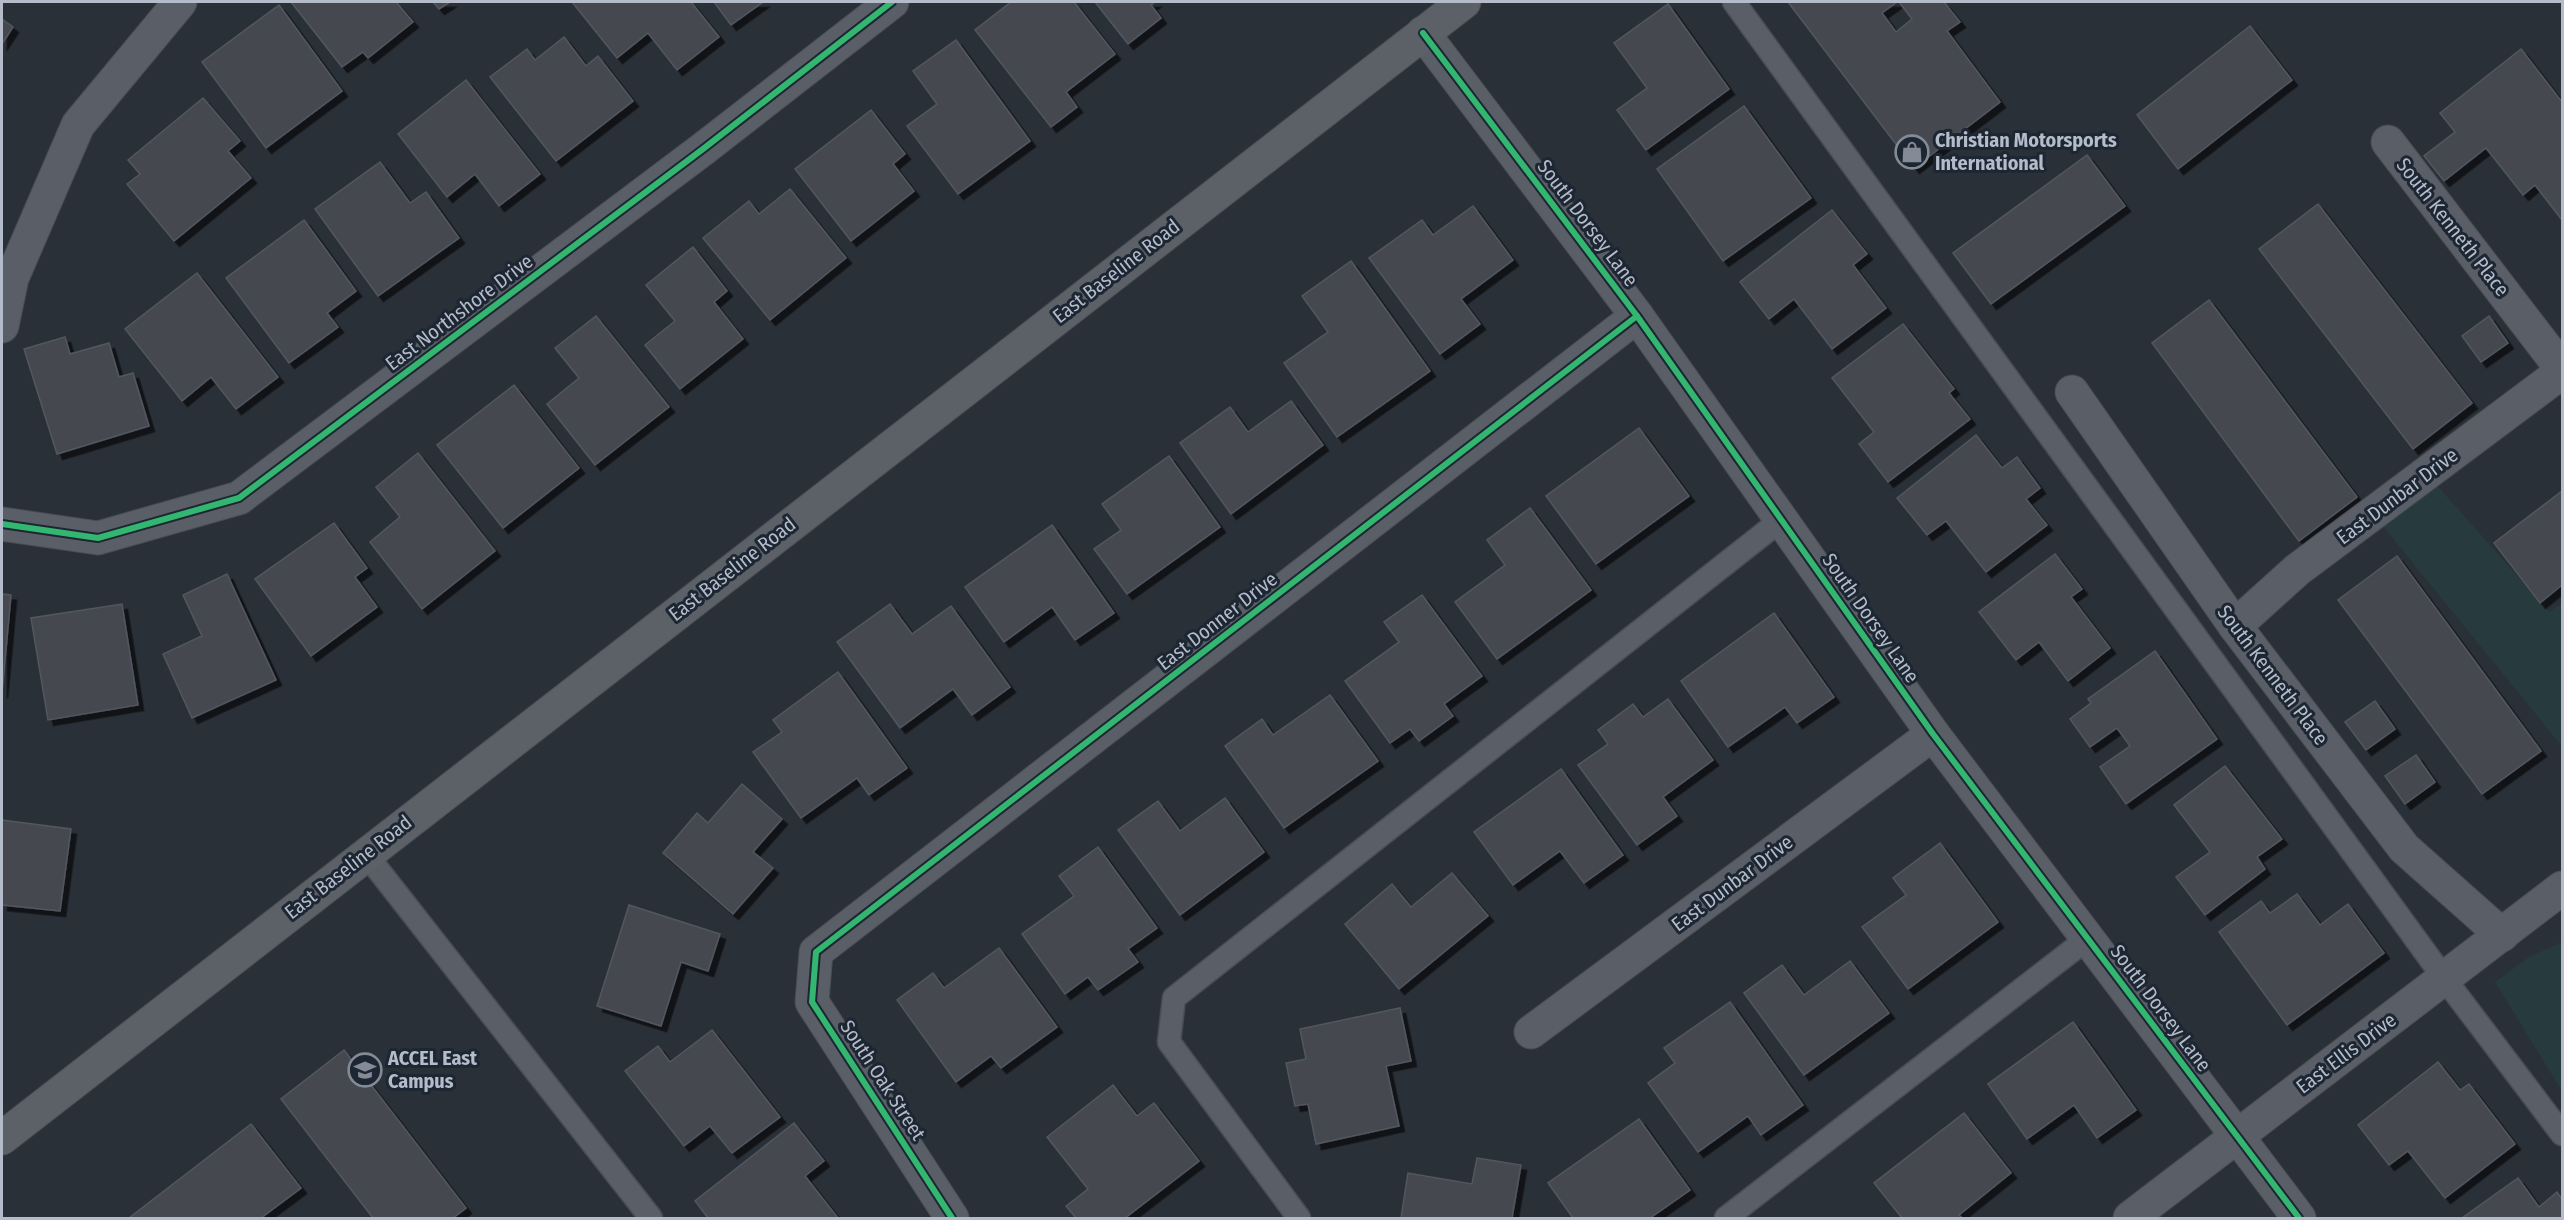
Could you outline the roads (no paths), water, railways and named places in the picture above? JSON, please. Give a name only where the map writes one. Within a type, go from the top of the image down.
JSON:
[{"type":"main road","name":"East Baseline Road","points":[[2,1138],[365,853],[1464,2]]},
{"type":"street","points":[[2,326],[12,278],[78,124],[180,2]]},
{"type":"street","name":"East Northshore Drive","points":[[2,524],[98,538],[239,498],[693,156],[892,2]]},
{"type":"street","name":"South Dorsey Lane","points":[[1424,33],[1637,316],[1933,734],[2299,1218]]},
{"type":"street","name":"South Kenneth Place","points":[[2388,142],[2562,370]]},
{"type":"street","name":"East Donner Drive","points":[[816,952],[1637,316]]},
{"type":"street","name":"East Dunbar Drive","points":[[2235,626],[2297,570],[2562,370]]},
{"type":"street","name":"South Kenneth Place","points":[[2072,392],[2235,626],[2404,848],[2502,935]]},
{"type":"street","name":"East Dunbar Drive","points":[[1531,1032],[1933,734]]},
{"type":"street","name":"East Ellis Drive","points":[[2130,1218],[2562,888]]},
{"type":"street","name":"South Oak Street","points":[[816,952],[813,1002],[952,1218]]},
{"type":"lane","points":[[1734,2],[2444,978],[2562,1134]]},
{"type":"lane","points":[[1299,1218],[1169,1042],[1174,998],[1781,520]]},
{"type":"lane","points":[[365,853],[651,1218]]},
{"type":"lane","points":[[1726,1218],[2088,939]]},
{"type":"place","name":"Christian Motorsports International","points":[[1912,152]]},
{"type":"place","name":"ACCEL East Campus","points":[[365,1070]]}]
